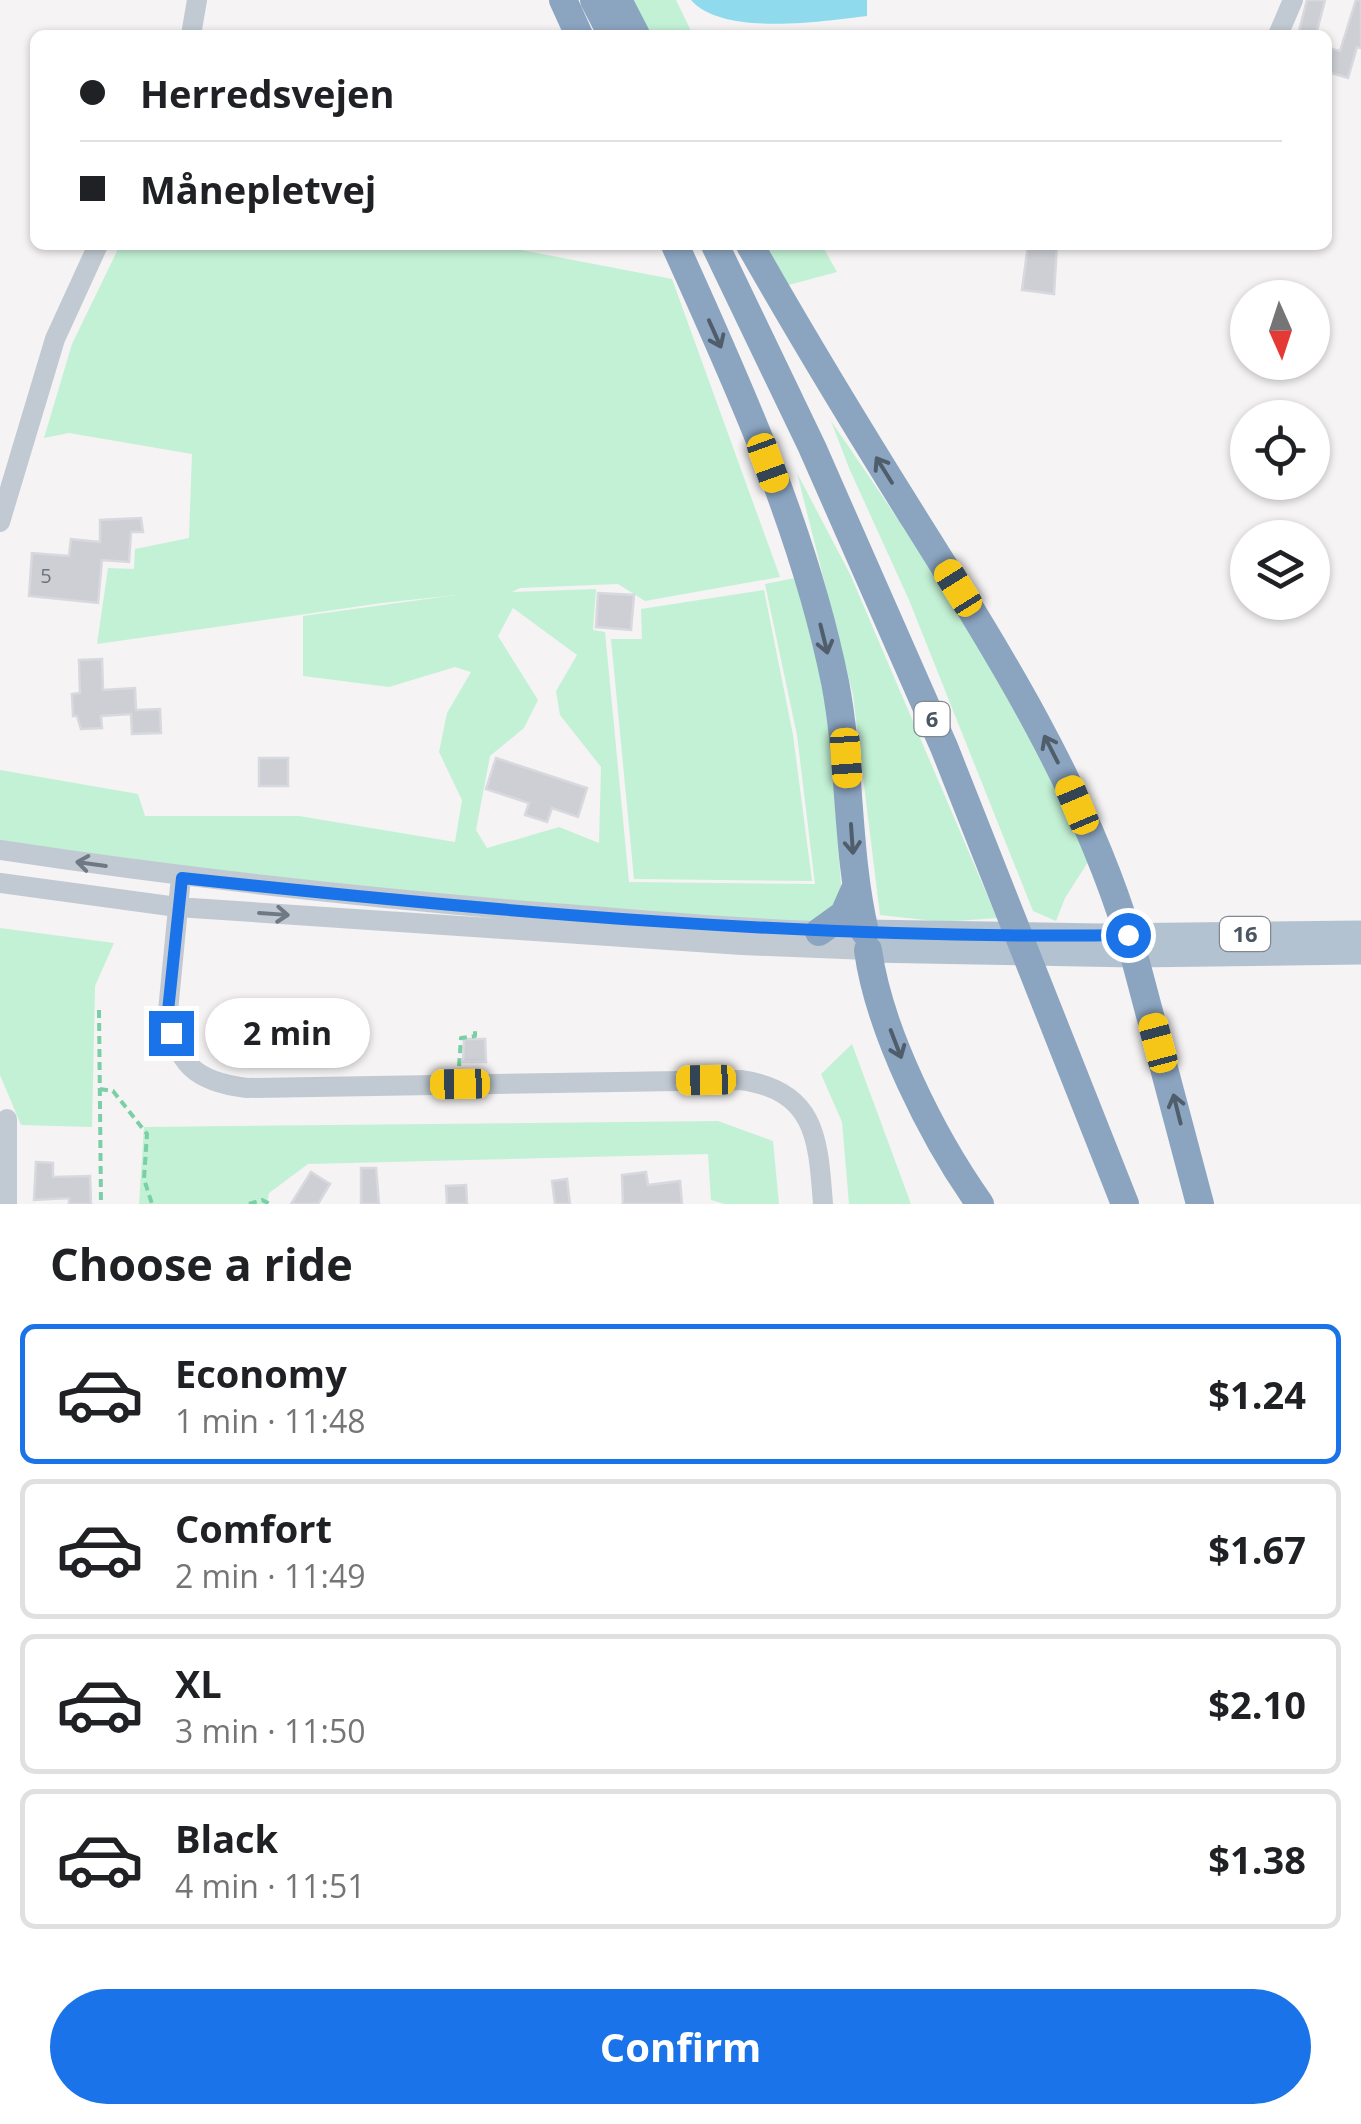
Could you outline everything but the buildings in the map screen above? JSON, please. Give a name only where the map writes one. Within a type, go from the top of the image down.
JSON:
[{"type":"highway","points":[[563,0],[577,30]]},
{"type":"highway","points":[[594,0],[609,30]]},
{"type":"highway","points":[[618,0],[633,30]]},
{"type":"highway","points":[[677,250],[742,393],[805,568],[835,682],[846,758],[855,889],[892,1036],[920,1102],[957,1172],[980,1204]]},
{"type":"highway","name":"6","points":[[717,250],[812,447],[944,747],[1126,1204]]},
{"type":"highway","points":[[753,250],[822,371],[1016,680],[1065,776],[1114,893],[1131,945],[1200,1204]]},
{"type":"highway","points":[[819,932],[844,914],[855,889]]},
{"type":"main road","name":"16","points":[[1131,945],[1361,933]]},
{"type":"main road","points":[[867,941],[1131,945]]},
{"type":"main road","name":"16","points":[[1131,945],[1361,952]]},
{"type":"street","points":[[192,30],[198,0]]},
{"type":"street","points":[[1280,30],[1293,0]]},
{"type":"street","points":[[0,522],[55,339],[96,250]]},
{"type":"street","points":[[0,850],[182,878],[400,901],[819,932],[867,941]]},
{"type":"street","points":[[182,878],[168,1011],[181,1058],[200,1076],[222,1085],[247,1088],[741,1080],[762,1083],[783,1092],[812,1125],[818,1146],[823,1204]]},
{"type":"street","points":[[0,883],[177,907],[725,944],[867,941]]},
{"type":"street","points":[[7,1119],[8,1204]]},
{"type":"path","points":[[99,1010],[101,1204]]},
{"type":"path","points":[[459,1061],[461,1038],[475,1036],[475,1028]]},
{"type":"path","points":[[100,1089],[112,1091],[147,1134],[144,1179],[152,1204]]},
{"type":"path","points":[[249,1204],[262,1200],[270,1204]]},
{"type":"green space","points":[[624,0],[676,0],[691,30],[640,30]]},
{"type":"green space","points":[[118,250],[521,250],[672,279],[780,577],[645,601],[618,584],[520,588],[512,592],[596,589],[593,630],[605,632],[629,882],[815,884],[797,735],[765,584],[800,577],[828,707],[841,885],[837,899],[817,920],[773,924],[297,881],[0,841],[0,770],[138,794],[145,816],[299,816],[455,842],[462,800],[439,752],[447,713],[471,672],[455,667],[389,687],[303,676],[303,616],[456,595],[97,644],[108,568],[134,569],[135,549],[189,538],[192,454],[69,433],[44,438],[72,344]],"holes":[[[513,608],[577,655],[556,691],[560,715],[601,767],[599,843],[559,827],[487,848],[476,830],[490,756],[524,728],[538,700],[498,636]]]},
{"type":"green space","points":[[761,250],[825,250],[837,272],[781,287]]},
{"type":"green space","points":[[831,421],[965,624],[1015,708],[1058,792],[1088,862],[1065,898],[1056,921],[1033,911],[909,600]]},
{"type":"green space","points":[[797,473],[850,574],[997,918],[943,922],[880,915],[853,695]]},
{"type":"green space","points":[[764,590],[793,735],[812,881],[634,879],[611,639],[642,639],[641,609]]},
{"type":"green space","points":[[0,928],[114,943],[95,986],[92,1127],[21,1125],[0,1075]]},
{"type":"green space","points":[[852,1044],[911,1204],[849,1204],[842,1122],[821,1074]]},
{"type":"green space","points":[[718,1121],[773,1141],[779,1204],[725,1204],[711,1200],[708,1154],[308,1164],[269,1193],[267,1204],[139,1204],[144,1127]]},
{"type":"water","points":[[691,0],[867,0],[867,16],[801,23],[749,23],[706,12]]},
{"type":"route","points":[[171,1033],[168,1011],[182,878],[362,898],[744,928],[1128,935]]}]
